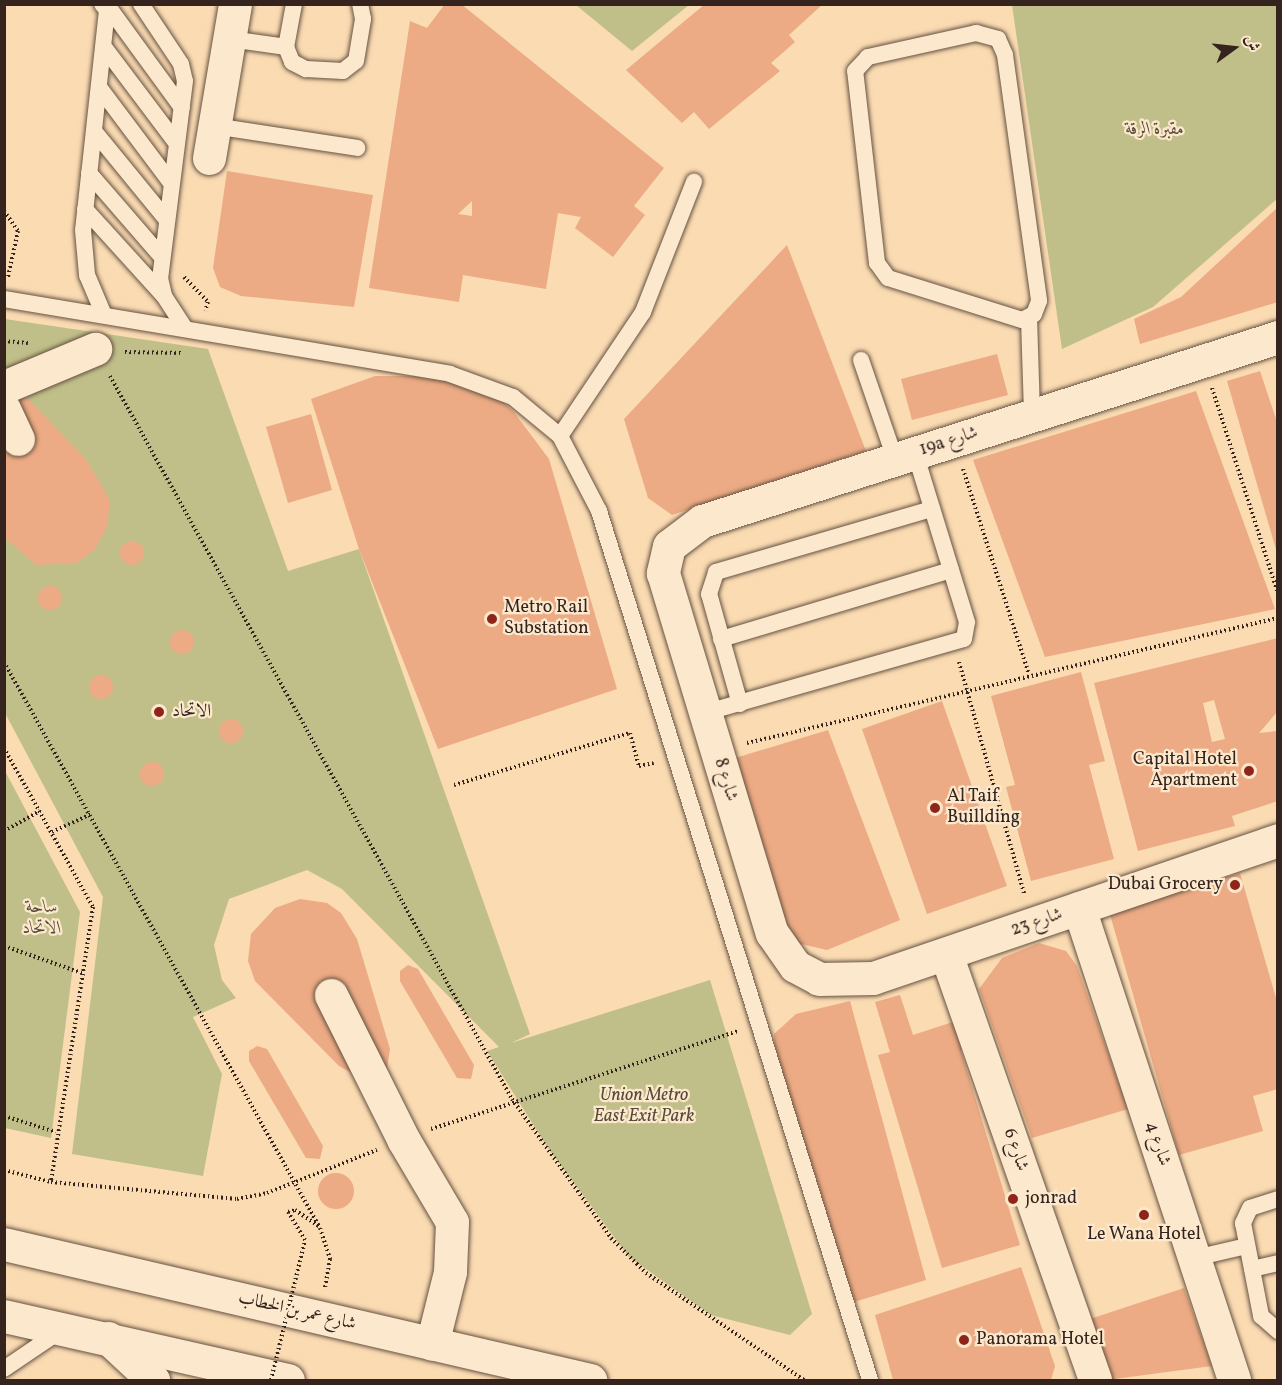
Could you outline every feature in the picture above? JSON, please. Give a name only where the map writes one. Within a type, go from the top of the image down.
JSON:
[{"type":"street","points":[[209,158],[235,4]]},
{"type":"street","name":"19a شارع","points":[[666,587],[664,559],[689,527],[1278,337]]},
{"type":"street","points":[[4,387],[95,349]]},
{"type":"street","points":[[4,409],[18,439]]},
{"type":"street","name":"شارع 8","points":[[666,587],[772,933],[795,966]]},
{"type":"street","name":"شارع 23","points":[[795,966],[819,979],[846,982],[946,954],[1278,840]]},
{"type":"street","name":"شارع 4","points":[[1079,908],[1234,1380]]},
{"type":"street","name":"شارع 6","points":[[946,954],[1095,1380]]},
{"type":"street","points":[[330,995],[403,1139],[452,1222],[450,1272],[432,1344]]},
{"type":"street","name":"شارع عمر بن الخطاب","points":[[4,1244],[590,1380]]},
{"type":"street","points":[[4,1316],[108,1338],[273,1379]]},
{"type":"street","points":[[108,1338],[153,1380]]},
{"type":"lane","points":[[141,4],[181,64],[182,108],[160,255],[164,296]]},
{"type":"lane","points":[[294,4],[286,47],[299,66],[348,70],[356,61],[363,19],[360,4]]},
{"type":"lane","points":[[106,6],[182,108]]},
{"type":"lane","points":[[104,315],[87,275],[85,209],[104,47],[106,6]]},
{"type":"lane","points":[[1029,318],[1015,320],[880,272],[854,77],[862,60],[976,33],[992,35],[1003,47],[1039,301],[1029,318],[1032,415]]},
{"type":"lane","points":[[230,39],[286,47]]},
{"type":"lane","points":[[104,47],[177,144]]},
{"type":"lane","points":[[99,87],[171,183]]},
{"type":"lane","points":[[214,126],[357,148]]},
{"type":"lane","points":[[94,131],[166,219]]},
{"type":"lane","points":[[89,173],[160,255]]},
{"type":"lane","points":[[560,436],[643,312],[694,182]]},
{"type":"lane","points":[[85,209],[164,296],[185,328]]},
{"type":"lane","points":[[4,299],[450,374],[513,397],[560,436],[592,493],[870,1380]]},
{"type":"lane","points":[[704,714],[954,645],[968,628],[932,509],[861,360]]},
{"type":"lane","points":[[740,704],[708,586],[716,573],[932,509]]},
{"type":"lane","points":[[722,639],[951,570]]},
{"type":"lane","points":[[1278,1199],[1246,1212],[1247,1246],[1263,1322],[1278,1332]]},
{"type":"lane","points":[[1195,1258],[1247,1246]]},
{"type":"lane","points":[[1251,1269],[1278,1263]]},
{"type":"lane","points":[[4,1369],[65,1328]]},
{"type":"path","points":[[4,211],[18,231],[8,278]]},
{"type":"path","points":[[95,349],[513,1099],[611,1238],[646,1273],[804,1380]]},
{"type":"path","points":[[1204,360],[1278,593]]},
{"type":"path","points":[[954,440],[1029,674]]},
{"type":"path","points":[[716,751],[1029,674],[1278,618]]},
{"type":"path","points":[[954,645],[1033,924]]},
{"type":"path","points":[[4,662],[91,814],[320,1228],[330,1259],[320,1317]]},
{"type":"path","points":[[454,785],[630,733],[639,766],[676,759]]},
{"type":"path","points":[[4,748],[93,907],[56,1132],[51,1182]]},
{"type":"path","points":[[4,831],[40,811]]},
{"type":"path","points":[[52,832],[91,814]]},
{"type":"path","points":[[4,946],[82,973]]},
{"type":"path","points":[[4,1116],[56,1132]]},
{"type":"path","points":[[273,1379],[305,1240],[288,1212],[295,1210],[320,1228]]},
{"type":"green space","points":[[576,5],[689,5],[632,51]]},
{"type":"green space","name":"مقبرة الرقة","points":[[1012,5],[1277,5],[1277,199],[1153,307],[1062,349]]},
{"type":"green space","name":"Union Metro East Exit Park","points":[[5,319],[208,349],[288,571],[359,549],[530,1034],[511,1043],[710,980],[812,1314],[790,1335],[711,1315],[629,1257],[548,1148],[487,1051],[499,1047],[342,889],[307,870],[229,899],[214,945],[222,980],[236,998],[193,1017],[222,1074],[203,1176],[72,1154],[103,897],[5,713]]},
{"type":"green space","name":"ساحة الاتحاد","points":[[5,771],[80,912],[51,1138],[5,1128]]},
{"type":"building","points":[[445,4],[461,4],[664,168],[634,206],[645,215],[613,257],[575,228],[581,217],[558,213],[546,289],[463,275],[459,302],[369,288],[410,21],[427,28]],"holes":[[[472,201],[472,216],[458,214]]]},
{"type":"building","points":[[705,4],[823,4],[789,35],[795,42],[771,63],[780,71],[709,129],[694,112],[682,123],[626,70]]},
{"type":"building","points":[[227,171],[373,195],[354,307],[241,296],[220,287],[213,268]]},
{"type":"building","points":[[1278,207],[1278,302],[1140,344],[1134,319],[1181,297]]},
{"type":"building","points":[[787,245],[866,451],[672,515],[648,498],[624,419]]},
{"type":"building","points":[[997,354],[1008,395],[912,420],[901,379]]},
{"type":"building","points":[[1260,371],[1278,425],[1277,553],[1227,381]]},
{"type":"building","points":[[4,374],[85,458],[110,500],[107,527],[94,550],[77,563],[36,565],[4,537]]},
{"type":"building","name":"Metro Rail Substation","points":[[375,376],[422,376],[465,385],[495,395],[513,411],[549,459],[617,689],[438,749],[359,549],[311,399]]},
{"type":"building","points":[[1196,391],[1275,609],[1045,657],[973,460]]},
{"type":"building","points":[[311,414],[332,490],[288,503],[266,427]]},
{"type":"building","points":[[132,541],[141,544],[144,553],[141,562],[132,565],[123,562],[120,553],[123,544]]},
{"type":"building","points":[[50,586],[59,589],[62,598],[59,607],[50,610],[41,607],[38,598],[41,589]]},
{"type":"building","points":[[182,630],[191,633],[194,642],[191,651],[182,654],[173,651],[170,642],[173,633]]},
{"type":"building","points":[[1278,638],[1278,711],[1259,733],[1278,731],[1278,801],[1232,816],[1235,826],[1138,851],[1094,683]],"holes":[[[1214,700],[1225,739],[1212,742],[1203,703]]]},
{"type":"building","points":[[1081,672],[1105,761],[1089,765],[1114,859],[1031,881],[1006,787],[1015,785],[991,696]]},
{"type":"building","points":[[101,675],[110,678],[113,687],[110,696],[101,699],[92,696],[89,687],[92,678]]},
{"type":"building","name":"Al Taif Buillding","points":[[942,701],[1007,886],[927,914],[862,729]]},
{"type":"building","points":[[231,719],[240,722],[243,731],[240,740],[231,743],[222,740],[219,731],[222,722]]},
{"type":"building","points":[[828,730],[900,920],[827,950],[788,941],[722,762]]},
{"type":"building","points":[[152,762],[161,765],[164,774],[161,783],[152,786],[143,783],[140,774],[143,765]]},
{"type":"building","points":[[1240,873],[1278,1005],[1278,1089],[1253,1096],[1263,1131],[1179,1155],[1109,911]]},
{"type":"building","points":[[300,899],[327,903],[341,913],[357,939],[390,1049],[386,1075],[363,1079],[339,1066],[255,981],[248,961],[251,934],[275,908]]},
{"type":"building","points":[[1039,943],[1066,951],[1077,966],[1128,1109],[1032,1138],[979,989],[1002,958]]},
{"type":"building","points":[[408,965],[418,969],[474,1065],[471,1079],[457,1078],[400,981],[400,971]]},
{"type":"building","points":[[900,995],[913,1035],[959,1020],[968,1049],[961,1051],[1020,1245],[942,1268],[878,1055],[890,1052],[875,1002]]},
{"type":"building","points":[[850,1001],[926,1280],[854,1302],[775,1055],[774,1034],[796,1014]]},
{"type":"building","points":[[257,1046],[267,1049],[323,1146],[320,1159],[306,1158],[249,1061],[249,1051]]},
{"type":"building","points":[[336,1173],[349,1178],[354,1191],[349,1204],[336,1209],[323,1204],[318,1191],[323,1178]]},
{"type":"building","name":"Panorama Hotel","points":[[1021,1267],[1055,1366],[1051,1380],[893,1380],[875,1315]]},
{"type":"building","points":[[1184,1288],[1212,1366],[1107,1380],[1090,1319]]},
{"type":"place","name":"Metro Rail Substation","points":[[492,619]]},
{"type":"place","name":"الاتحاد","points":[[159,712]]},
{"type":"place","name":"Capital Hotel Apartment","points":[[1249,771]]},
{"type":"place","name":"Al Taif Buillding","points":[[935,808]]},
{"type":"place","name":"Dubai Grocery","points":[[1235,885]]},
{"type":"place","name":"jonrad","points":[[1013,1199]]},
{"type":"place","name":"Le Wana Hotel","points":[[1144,1215]]},
{"type":"place","name":"Panorama Hotel","points":[[964,1340]]}]
